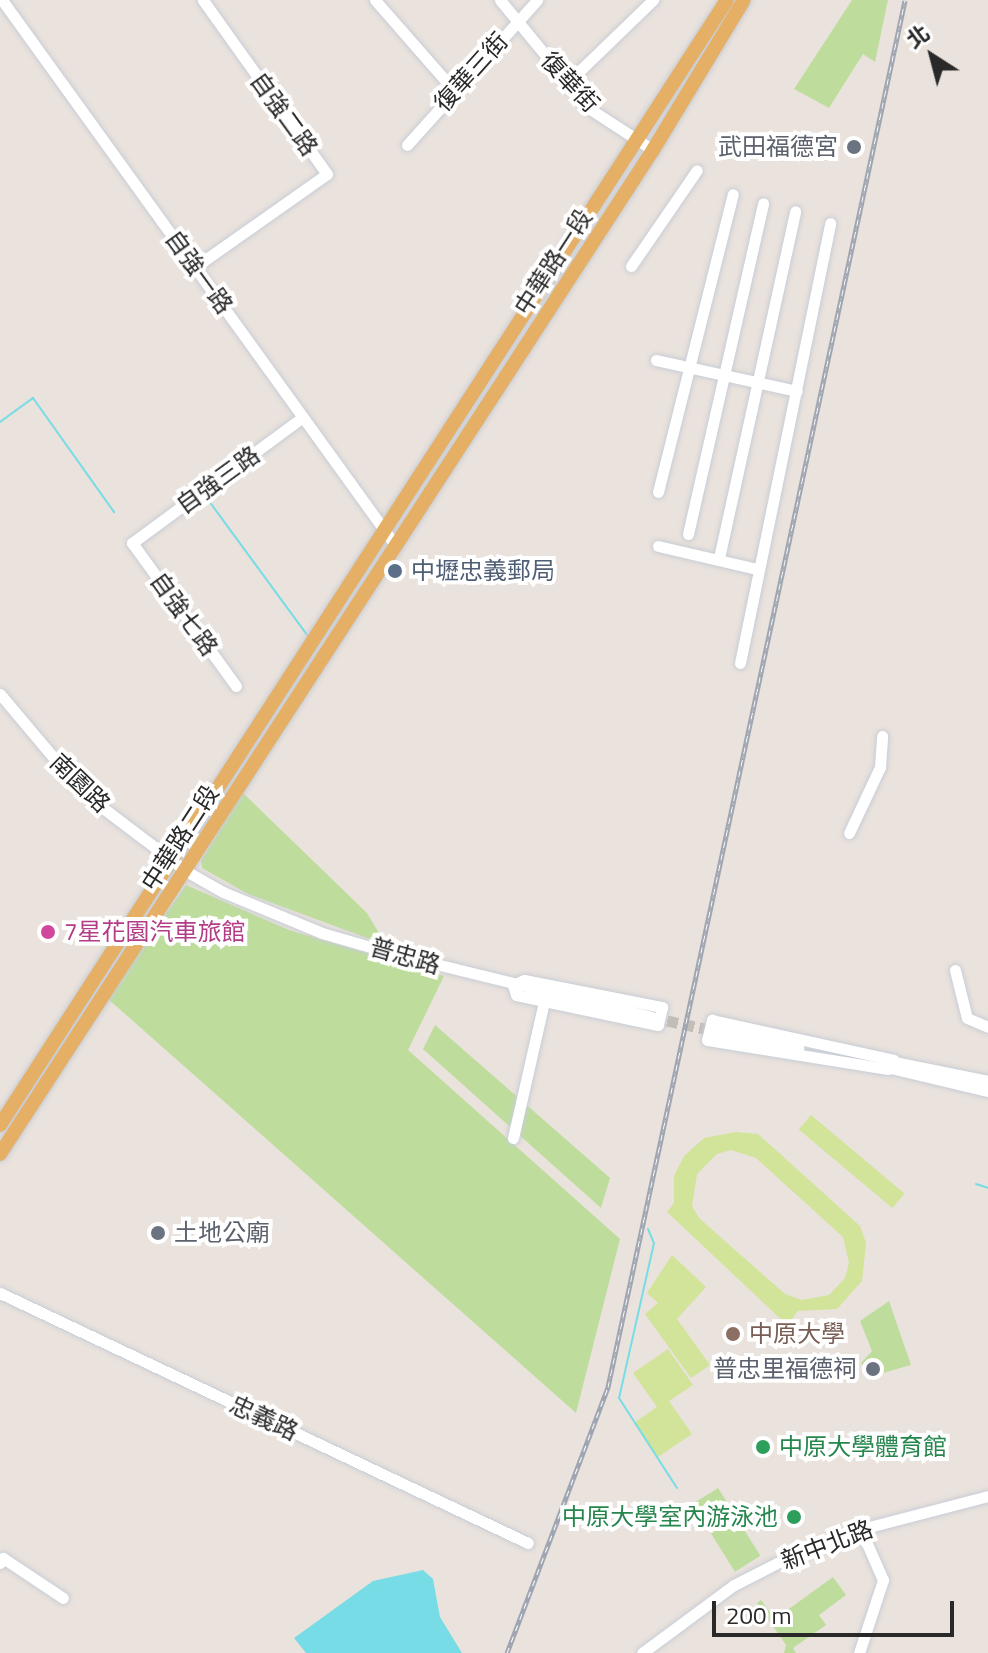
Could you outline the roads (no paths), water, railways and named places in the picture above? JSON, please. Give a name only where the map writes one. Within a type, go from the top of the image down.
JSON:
[{"type":"main road","name":"中華路一段","points":[[391,539],[727,0]]},
{"type":"main road","name":"中華路一段","points":[[391,539],[653,150],[744,0]]},
{"type":"main road","name":"中華路二段","points":[[0,1125],[172,860],[391,539]]},
{"type":"main road","name":"中華路二段","points":[[0,1154],[186,871],[391,539]]},
{"type":"street","name":"自強一路","points":[[2,0],[391,539]]},
{"type":"street","name":"自強二路","points":[[195,267],[327,174],[203,0]]},
{"type":"street","points":[[375,0],[453,89]]},
{"type":"street","name":"復華街","points":[[500,0],[590,109],[653,150]]},
{"type":"street","name":"復華三街","points":[[407,145],[453,89],[537,0]]},
{"type":"street","points":[[567,83],[653,0]]},
{"type":"street","points":[[631,266],[697,170]]},
{"type":"street","points":[[658,492],[733,194]]},
{"type":"street","points":[[688,534],[763,203]]},
{"type":"street","points":[[719,558],[795,211]]},
{"type":"street","points":[[740,663],[830,223]]},
{"type":"street","points":[[656,360],[797,391]]},
{"type":"street","name":"自強三路","points":[[132,543],[303,417]]},
{"type":"street","name":"自強七路","points":[[132,543],[236,686]]},
{"type":"street","points":[[658,546],[757,569]]},
{"type":"street","name":"南園路","points":[[0,694],[69,776],[172,860]]},
{"type":"street","points":[[849,833],[880,767],[882,736]]},
{"type":"street","name":"普忠路","points":[[172,860],[186,871],[258,908],[322,933],[513,985],[651,1017]]},
{"type":"street","points":[[955,970],[967,1018],[988,1027]]},
{"type":"street","points":[[524,980],[662,1007],[658,1025],[544,1001],[516,995],[513,985],[524,980]]},
{"type":"street","points":[[513,1138],[544,1001]]},
{"type":"street","points":[[886,1064],[707,1040],[712,1020],[886,1064],[988,1091]]},
{"type":"street","points":[[717,1032],[988,1081]]},
{"type":"street","name":"忠義路","points":[[0,1293],[528,1543]]},
{"type":"street","name":"新中北路","points":[[642,1653],[734,1585],[861,1530],[988,1496]]},
{"type":"street","points":[[859,1653],[883,1580],[861,1530]]},
{"type":"street","points":[[0,1563],[3,1558],[63,1598]]},
{"type":"water","points":[[423,1570],[433,1579],[440,1617],[462,1653],[306,1653],[294,1638],[373,1581]]},
{"type":"waterway","points":[[0,422],[33,398],[114,512]]},
{"type":"waterway","points":[[209,501],[307,635]]},
{"type":"waterway","points":[[976,1184],[988,1188]]},
{"type":"waterway","points":[[648,1229],[654,1243],[619,1398],[677,1488]]},
{"type":"tunnel","points":[[651,1017],[716,1031]]},
{"type":"railway","points":[[507,1653],[608,1387],[905,0]]},
{"type":"place","name":"武田福德宮","points":[[854,147]]},
{"type":"place","name":"中壢忠義郵局","points":[[395,571]]},
{"type":"place","name":"7星花園汽車旅館","points":[[48,932]]},
{"type":"place","name":"土地公廟","points":[[158,1233]]},
{"type":"place","name":"中原大學","points":[[733,1334]]},
{"type":"place","name":"普忠里福德祠","points":[[873,1369]]},
{"type":"place","name":"中原大學體育館","points":[[763,1447]]},
{"type":"place","name":"中原大學室內游泳池","points":[[794,1517]]}]
